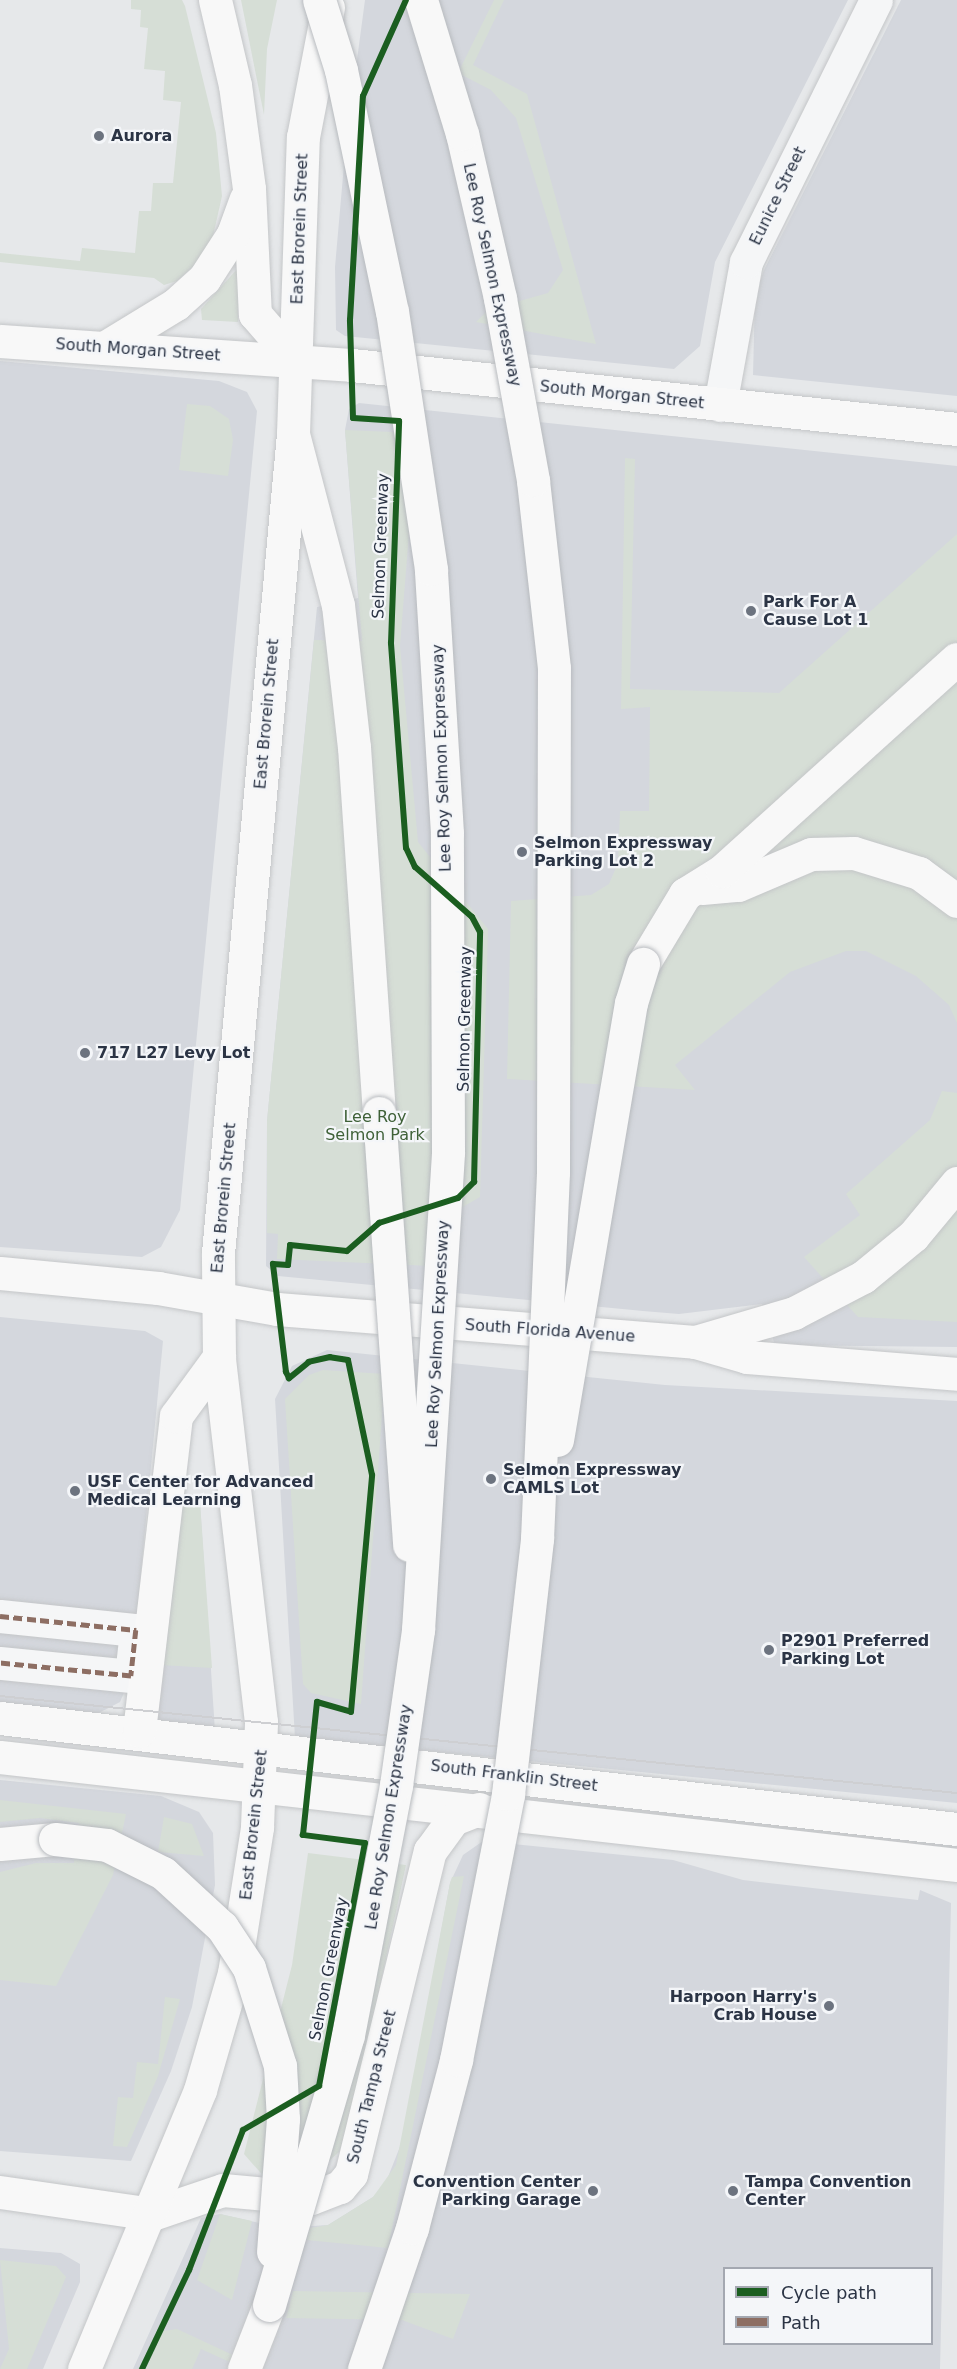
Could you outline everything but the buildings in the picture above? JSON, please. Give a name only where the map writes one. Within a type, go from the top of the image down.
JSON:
[{"type":"main road","name":"Lee Roy Selmon Expressway","points":[[244,2369],[269,2305],[348,2035],[396,1785],[417,1630],[448,1152],[441,697],[431,569],[392,312],[340,70],[319,0]]},
{"type":"main road","name":"East Brorein Street","points":[[84,2369],[152,2214],[200,2090],[234,1973],[260,1789],[262,1745],[219,1357],[217,1299],[292,434],[303,137],[329,0]]},
{"type":"main road","name":"Lee Roy Selmon Expressway","points":[[364,2369],[431,2157],[490,1896],[522,1698],[537,1539],[553,1172],[554,668],[532,480],[501,298],[462,134],[421,0]]},
{"type":"main road","points":[[218,12],[249,189],[255,314],[295,360]]},
{"type":"main road","points":[[104,348],[176,304],[204,279],[232,234],[249,189]]},
{"type":"main road","name":"South Morgan Street","points":[[0,340],[295,360],[957,429]]},
{"type":"main road","points":[[292,434],[339,616],[379,1113],[394,1372],[417,1630]]},
{"type":"main road","points":[[700,888],[957,659]]},
{"type":"main road","points":[[537,1539],[575,1351],[631,1003],[643,964],[674,908],[685,894],[700,888],[738,885],[812,854],[854,853],[919,873],[957,901]]},
{"type":"main road","points":[[695,1342],[794,1313],[863,1277],[913,1236],[957,1183]]},
{"type":"main road","name":"South Florida Avenue","points":[[0,1273],[289,1310],[695,1342],[758,1358],[957,1374]]},
{"type":"main road","points":[[139,1731],[176,1416],[219,1357]]},
{"type":"main road","name":"South Franklin Street","points":[[0,1718],[262,1745],[957,1829]]},
{"type":"main road","points":[[0,1757],[260,1789],[479,1809],[957,1865]]},
{"type":"main road","name":"South Tampa Street","points":[[0,2192],[152,2214],[223,2190],[326,2196],[351,2174],[430,1851],[453,1819],[479,1809]]},
{"type":"main road","points":[[0,1844],[55,1839],[106,1845],[163,1873],[222,1927],[249,1968],[280,2066],[282,2130],[269,2305]]},
{"type":"street","name":"Eunice Street","points":[[720,405],[746,262],[876,0]]},
{"type":"street","points":[[0,1616],[136,1630],[131,1676],[0,1663]]},
{"type":"shaded area","points":[[365,0],[848,0],[715,262],[700,346],[674,369],[345,336],[336,330],[335,267],[346,142]]},
{"type":"shaded area","points":[[901,0],[957,0],[957,396],[753,375],[755,296],[764,270]]},
{"type":"shaded area","points":[[0,361],[219,381],[247,392],[257,411],[180,1210],[161,1247],[142,1257],[0,1247]]},
{"type":"shaded area","points":[[359,403],[957,466],[957,1347],[775,1345],[762,1304],[679,1314],[278,1276],[266,1266],[267,1121],[317,607],[358,598],[345,430],[349,409]]},
{"type":"shaded area","name":"USF Center for Advanced Medical Learning","points":[[0,1317],[145,1331],[163,1341],[131,1676],[120,1702],[87,1719],[0,1710]]},
{"type":"shaded area","points":[[327,1350],[665,1385],[957,1401],[957,1803],[295,1738],[275,1399],[292,1366]]},
{"type":"shaded area","points":[[186,1495],[200,1503],[215,1731],[154,1725]]},
{"type":"shaded area","points":[[0,1780],[161,1796],[199,1812],[213,1833],[215,1885],[192,2007],[171,2071],[131,2161],[0,2151]]},
{"type":"shaded area","name":"Tampa Convention Center","points":[[483,1841],[673,1860],[743,1880],[918,1900],[920,1890],[951,1903],[940,2369],[133,2369],[201,2218],[220,2214],[282,2228],[328,2225],[373,2197],[386,2182],[403,2139],[450,1883],[463,1855]]},
{"type":"shaded area","points":[[0,2248],[61,2253],[80,2264],[80,2282],[43,2369],[0,2369]]},
{"type":"green space","points":[[131,0],[182,0],[185,6],[216,133],[222,196],[213,236],[196,264],[177,281],[164,285],[154,278],[0,262],[0,253],[80,261],[82,248],[135,253],[139,211],[151,211],[153,183],[173,183],[181,102],[163,100],[165,71],[144,69],[148,28],[140,27],[141,10],[131,9]]},
{"type":"green space","points":[[241,0],[277,0],[267,49],[264,115]]},
{"type":"green space","points":[[494,0],[504,0],[473,65],[527,94],[596,344],[476,322],[488,310],[548,293],[563,270],[516,118],[491,90],[458,73]]},
{"type":"green space","points":[[239,267],[238,322],[202,320],[201,309]]},
{"type":"green space","points":[[187,404],[210,406],[229,419],[233,440],[228,476],[179,470]]},
{"type":"green space","name":"Lee Roy Selmon Park","points":[[345,430],[417,433],[400,646],[418,842],[488,929],[480,1197],[435,1223],[432,1266],[277,1259],[278,1234],[267,1233],[267,1121],[314,640],[362,641]]},
{"type":"green space","points":[[625,458],[635,459],[630,689],[779,693],[957,534],[957,1023],[949,1005],[916,976],[866,951],[846,951],[790,972],[675,1065],[695,1090],[507,1079],[511,901],[591,895],[609,884],[618,863],[620,811],[649,811],[650,707],[621,709]]},
{"type":"green space","points":[[942,1091],[957,1093],[957,1322],[858,1317],[804,1257],[860,1215],[846,1194],[930,1120]]},
{"type":"green space","points":[[323,1370],[385,1374],[361,1704],[311,1693],[303,1684],[285,1399],[309,1375]]},
{"type":"green space","points":[[186,1495],[200,1503],[212,1668],[160,1665],[179,1499]]},
{"type":"green space","points":[[0,1800],[126,1814],[113,1875],[56,1986],[0,1980],[0,1872],[36,1863],[74,1863],[79,1823],[40,1818],[0,1822]]},
{"type":"green space","points":[[164,1817],[192,1824],[204,1856],[158,1852]]},
{"type":"green space","points":[[308,1853],[406,1865],[352,2116],[339,2152],[318,2171],[266,2179],[244,2154],[292,1965]]},
{"type":"green space","points":[[464,1876],[388,2248],[306,2240],[310,2228],[328,2225],[373,2197],[396,2165],[450,1883],[452,1877]]},
{"type":"green space","points":[[165,1997],[180,1999],[158,2076],[127,2147],[113,2146],[118,2097],[133,2098],[137,2062],[158,2064]]},
{"type":"green space","points":[[220,2214],[252,2221],[232,2300],[197,2280]]},
{"type":"green space","points":[[0,2260],[56,2266],[66,2277],[27,2369],[0,2369],[9,2349]]},
{"type":"green space","points":[[293,2291],[470,2294],[453,2339],[402,2320],[286,2318]]},
{"type":"green space","points":[[177,2329],[263,2369],[245,2369],[201,2349],[192,2369],[146,2369],[163,2331]]},
{"type":"tram line","points":[[0,1696],[957,1793]]},
{"type":"marked path","points":[[0,1616],[136,1630],[131,1676],[0,1663]]},
{"type":"cycle path","name":"Selmon Greenway","points":[[142,2369],[189,2270],[243,2130],[319,2086],[365,1843],[303,1835],[317,1702],[351,1712],[372,1475],[348,1360],[330,1357],[309,1362],[289,1378],[286,1372],[273,1264],[288,1265],[290,1245],[347,1251],[379,1223],[458,1198],[474,1182],[480,932],[472,917],[415,867],[406,848],[391,643],[399,421],[353,418],[350,320],[363,96],[406,0]]},
{"type":"place","name":"Aurora","points":[[99,136]]},
{"type":"place","name":"Park For A Cause Lot 1","points":[[751,611]]},
{"type":"place","name":"Selmon Expressway Parking Lot 2","points":[[522,852]]},
{"type":"place","name":"717 L27 Levy Lot","points":[[85,1053]]},
{"type":"place","name":"Selmon Expressway CAMLS Lot","points":[[491,1479]]},
{"type":"place","name":"USF Center for Advanced Medical Learning","points":[[75,1491]]},
{"type":"place","name":"P2901 Preferred Parking Lot","points":[[769,1650]]},
{"type":"place","name":"Harpoon Harry's Crab House","points":[[829,2006]]},
{"type":"place","name":"Convention Center Parking Garage","points":[[593,2191]]},
{"type":"place","name":"Tampa Convention Center","points":[[733,2191]]}]
